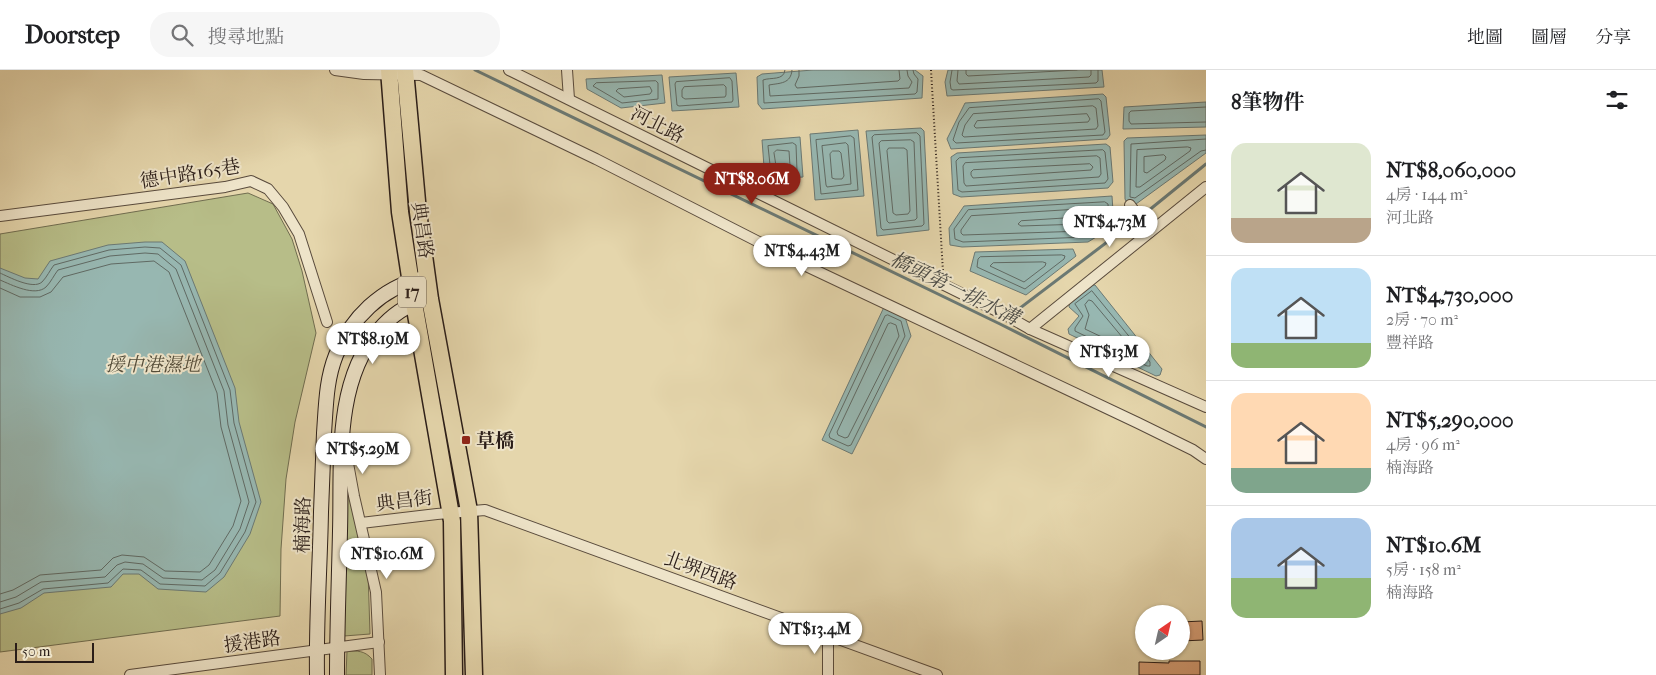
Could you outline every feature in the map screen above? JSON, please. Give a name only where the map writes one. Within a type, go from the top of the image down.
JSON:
[{"type":"main road","name":"典昌路","points":[[397,72],[430,299],[469,511]]},
{"type":"main road","name":"典昌路","points":[[397,72],[400,212],[451,512]]},
{"type":"main road","name":"17","points":[[469,511],[474,675]]},
{"type":"main road","name":"17","points":[[451,512],[454,675]]},
{"type":"street","points":[[335,70],[364,74],[397,72],[420,75],[596,158],[804,265],[1138,423],[1193,450],[1206,459]]},
{"type":"street","name":"河北路","points":[[509,70],[944,284],[1027,327],[1206,408]]},
{"type":"street","points":[[567,70],[569,99]]},
{"type":"street","name":"德中路165巷","points":[[0,216],[225,187],[251,181],[268,188],[283,207],[299,234],[327,322]]},
{"type":"street","points":[[1027,327],[1206,187]]},
{"type":"street","points":[[1130,205],[1150,232]]},
{"type":"street","name":"楠海路","points":[[317,674],[323,455],[326,397],[332,368],[344,339],[361,314],[376,300],[395,288],[427,278]]},
{"type":"street","name":"楠海路","points":[[337,675],[343,431],[350,382],[362,353],[388,319],[414,303],[430,299]]},
{"type":"street","name":"楠海路","points":[[343,431],[376,592],[380,675]]},
{"type":"street","name":"北堺西路","points":[[451,512],[485,510],[937,675]]},
{"type":"street","name":"典昌街","points":[[361,523],[451,512]]},
{"type":"street","points":[[828,635],[828,675]]},
{"type":"street","name":"援港路","points":[[130,675],[379,642]]},
{"type":"path","points":[[931,70],[944,284]]},
{"type":"green space","name":"援中港濕地","points":[[248,193],[273,204],[292,239],[302,271],[316,333],[295,422],[286,479],[281,549],[280,616],[0,652],[0,234]]},
{"type":"green space","points":[[348,489],[368,571],[370,634],[344,636],[346,491]]},
{"type":"green space","points":[[347,651],[360,652],[369,656],[372,659],[372,675],[346,675]]},
{"type":"water","points":[[813,70],[915,70],[923,76],[922,98],[762,109],[758,104],[757,77],[762,74]]},
{"type":"water","points":[[948,70],[1102,70],[1104,87],[947,96],[945,82]]},
{"type":"water","points":[[736,73],[739,107],[672,111],[669,77]]},
{"type":"water","points":[[662,75],[665,103],[621,108],[587,89],[586,79]]},
{"type":"water","points":[[1103,94],[1106,97],[1110,135],[1107,139],[951,149],[947,139],[965,103]]},
{"type":"water","points":[[1206,102],[1206,127],[1123,129],[1124,107]]},
{"type":"water","points":[[921,128],[924,131],[929,230],[877,236],[866,131]]},
{"type":"water","points":[[858,130],[864,196],[815,200],[810,134]]},
{"type":"water","points":[[1206,135],[1206,153],[1136,204],[1127,203],[1125,199],[1124,141],[1127,138]]},
{"type":"water","points":[[800,137],[803,177],[765,180],[762,140]]},
{"type":"water","points":[[1106,144],[1110,147],[1113,182],[1108,188],[961,197],[953,194],[951,157],[957,153]]},
{"type":"water","points":[[1112,196],[1114,226],[1088,242],[962,247],[950,245],[949,228],[964,206]]},
{"type":"water","name":"援中港濕地","points":[[162,242],[185,261],[235,388],[239,422],[261,502],[250,534],[224,577],[206,592],[158,589],[139,574],[123,574],[111,587],[44,593],[21,608],[0,614],[0,268],[25,278],[38,279],[50,261],[108,245]]},
{"type":"water","points":[[1073,249],[1076,256],[1026,295],[970,271],[975,252]]},
{"type":"water","points":[[1090,285],[1095,285],[1162,369],[1160,375],[1156,376],[1069,334],[1068,329],[1079,316],[1069,307],[1070,301]]},
{"type":"water","points":[[884,307],[905,317],[911,336],[852,454],[822,440]]},
{"type":"building","points":[[1202,621],[1203,640],[1190,641],[1190,622]]},
{"type":"building","points":[[1169,661],[1200,661],[1200,675],[1139,675],[1139,662],[1169,663]]},
{"type":"waterway","name":"橋頭第一排水溝","points":[[475,70],[1000,324],[1206,427]]},
{"type":"waterway","points":[[1011,315],[1148,211],[1206,164]]},
{"type":"place","name":"草橋","points":[[466,440]]}]
